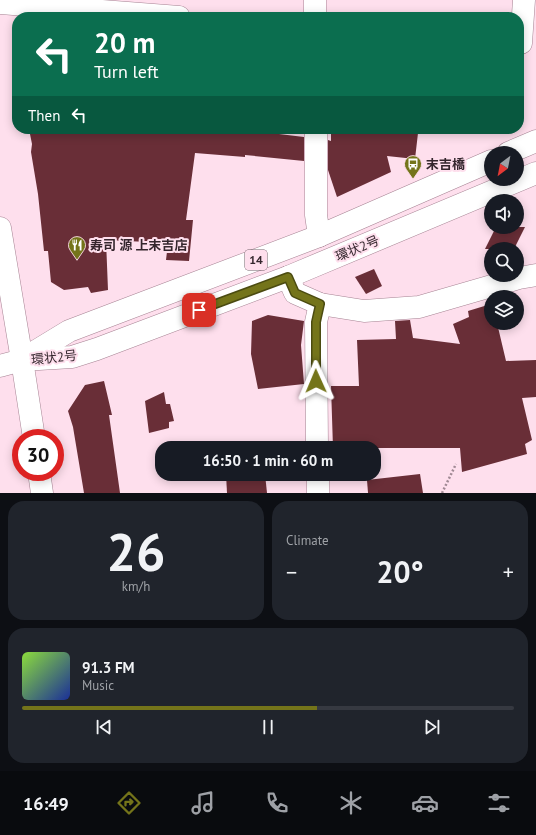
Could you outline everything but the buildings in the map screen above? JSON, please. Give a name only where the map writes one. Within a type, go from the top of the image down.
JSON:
[{"type":"main road","points":[[315,0],[315,12]]},
{"type":"main road","points":[[524,0],[525,43]]},
{"type":"main road","points":[[0,3],[115,12]]},
{"type":"main road","points":[[316,134],[316,215],[319,236]]},
{"type":"main road","points":[[524,146],[536,141]]},
{"type":"main road","name":"環状2号","points":[[22,360],[69,331],[319,236],[484,164]]},
{"type":"main road","name":"環状2号","points":[[22,360],[72,357],[96,349],[288,277],[536,173]]},
{"type":"main road","points":[[0,228],[33,429]]},
{"type":"main road","points":[[288,277],[295,293],[320,304],[364,311],[419,307],[519,278],[536,276]]},
{"type":"main road","points":[[317,441],[316,322],[320,304]]},
{"type":"main road","name":"14","points":[[0,366],[22,360]]},
{"type":"main road","points":[[40,481],[42,493]]},
{"type":"main road","points":[[318,481],[318,493]]},
{"type":"path","points":[[442,493],[456,464]]},
{"type":"place","name":"末吉橋","points":[[413,179]]},
{"type":"place","name":"寿司 源 上末吉店","points":[[77,260]]},
{"type":"route","points":[[199,310],[288,277],[295,293],[320,304],[316,322],[316,381]]}]
